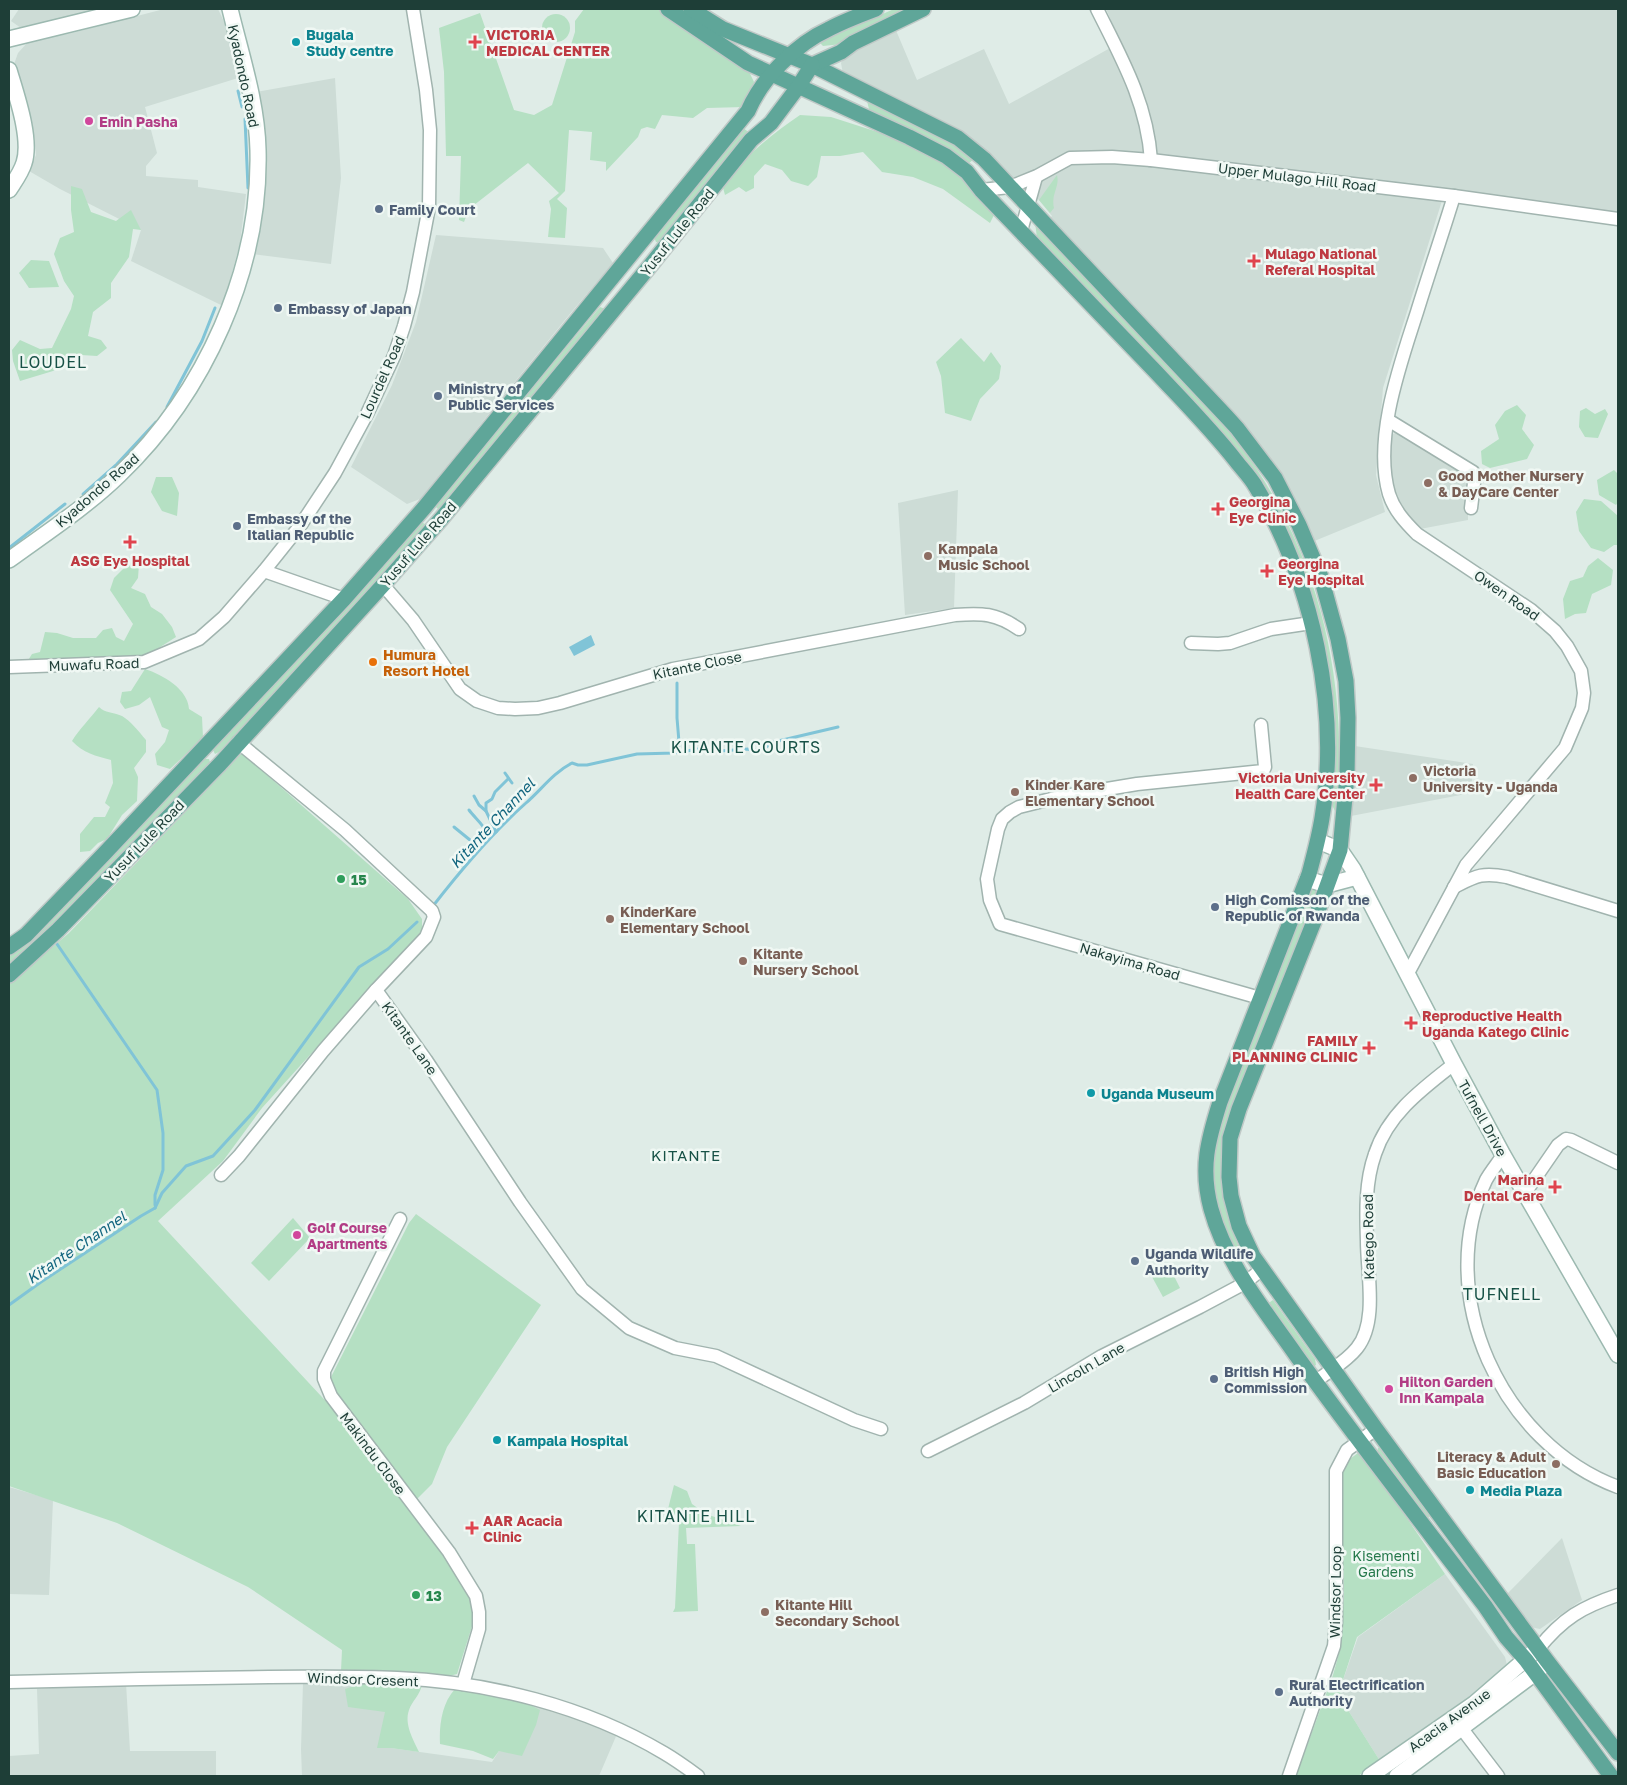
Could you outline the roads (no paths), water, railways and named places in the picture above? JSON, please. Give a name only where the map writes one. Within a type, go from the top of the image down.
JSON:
[{"type":"main road","points":[[9,39],[132,9]]},
{"type":"main road","name":"Kyadondo Road","points":[[9,560],[91,499],[119,475],[150,443],[178,406],[214,343],[242,272],[252,231],[256,192],[258,150],[254,110],[230,9]]},
{"type":"main road","points":[[668,9],[748,63],[946,156],[967,172],[981,190],[1212,431],[1255,486],[1276,526],[1294,568],[1320,657],[1326,698],[1327,739],[1324,803],[1318,841],[1307,879],[1220,1102],[1209,1135],[1206,1159],[1211,1210],[1224,1247],[1245,1283],[1315,1382],[1485,1606],[1506,1637],[1531,1667],[1611,1776]]},
{"type":"main road","points":[[691,9],[723,29],[812,65],[958,138],[984,159],[1226,416],[1275,478],[1299,525],[1321,577],[1338,639],[1346,681],[1348,718],[1347,776],[1340,850],[1315,919],[1238,1110],[1230,1138],[1229,1178],[1238,1226],[1262,1270],[1376,1429],[1542,1644],[1547,1661],[1618,1753]]},
{"type":"main road","name":"Yusuf Lule Road","points":[[9,947],[26,935],[344,600],[424,508],[604,289],[748,111],[753,99],[789,55],[827,29],[876,9]]},
{"type":"main road","points":[[812,65],[923,9]]},
{"type":"main road","name":"Yusuf Lule Road","points":[[9,975],[58,930],[220,764],[238,742],[384,585],[618,304],[751,140],[772,123],[812,65]]},
{"type":"main road","points":[[9,190],[24,162],[26,149],[26,136],[10,78]]},
{"type":"main road","points":[[644,240],[659,254]]},
{"type":"main road","points":[[604,289],[618,304]]},
{"type":"main road","points":[[1212,431],[1226,416]]},
{"type":"main road","points":[[424,508],[440,519]]},
{"type":"main road","points":[[1318,841],[1340,850]]},
{"type":"main road","name":"Tufnell Drive","points":[[1340,850],[1353,869],[1503,1155],[1618,1355]]},
{"type":"main road","points":[[1307,879],[1327,885],[1357,877]]},
{"type":"main road","points":[[1531,1667],[1542,1644]]},
{"type":"main road","name":"Acacia Avenue","points":[[1397,1776],[1531,1667],[1547,1661]]},
{"type":"main road","name":"Acacia Avenue","points":[[1370,1776],[1459,1724]]},
{"type":"street","name":"Lourdel Road","points":[[264,571],[300,526],[335,473],[367,414],[394,356],[404,326],[417,275],[429,207],[430,130],[426,90],[413,9]]},
{"type":"street","points":[[1097,9],[1125,65],[1145,115],[1150,137],[1151,160]]},
{"type":"street","name":"Upper Mulago Hill Road","points":[[981,190],[1010,187],[1036,177],[1070,158],[1112,157],[1454,196],[1618,219]]},
{"type":"street","points":[[1021,231],[1036,177]]},
{"type":"street","name":"Owen Road","points":[[1407,975],[1466,865],[1565,748],[1582,708],[1583,681],[1581,671],[1567,646],[1549,626],[1532,610],[1434,546],[1403,521],[1389,494],[1384,468],[1384,442],[1399,369],[1454,196]]},
{"type":"street","points":[[1388,420],[1473,472],[1474,483],[1471,508]]},
{"type":"street","points":[[264,571],[344,600]]},
{"type":"street","name":"Muwafu Road","points":[[9,667],[147,662],[199,639],[224,617],[264,571]]},
{"type":"street","name":"Kitante Close","points":[[384,585],[413,620],[460,689],[477,701],[498,708],[538,708],[673,669],[955,615],[982,613],[994,615],[1010,622],[1019,629]]},
{"type":"street","points":[[1190,643],[1230,643],[1271,629],[1311,623]]},
{"type":"street","name":"Nakayima Road","points":[[1260,998],[1000,924],[990,900],[987,879],[998,829],[1002,819],[1010,812],[1019,807],[1059,797],[1137,784],[1263,771],[1265,767],[1261,725]]},
{"type":"street","name":"Kitante Lane","points":[[238,742],[345,830],[432,911],[434,917],[426,937],[376,990],[426,1060],[520,1202],[582,1289],[629,1328],[675,1348],[716,1356],[854,1420],[881,1430]]},
{"type":"street","points":[[1454,887],[1482,874],[1507,877],[1618,911]]},
{"type":"street","points":[[221,1175],[239,1156],[323,1051],[376,990]]},
{"type":"street","name":"Katego Road","points":[[1315,1382],[1358,1348],[1366,1332],[1369,1316],[1367,1198],[1375,1154],[1385,1132],[1398,1112],[1419,1092],[1454,1064]]},
{"type":"street","points":[[1525,1193],[1558,1145],[1566,1139],[1618,1163]]},
{"type":"street","points":[[1503,1155],[1487,1179],[1478,1200],[1471,1228],[1468,1257],[1469,1295],[1476,1328],[1490,1363],[1511,1402],[1529,1424],[1548,1444],[1572,1462],[1597,1478],[1618,1487]]},
{"type":"street","name":"Makindu Close","points":[[400,1220],[324,1371],[324,1380],[331,1396],[449,1552],[476,1596],[479,1628],[463,1684]]},
{"type":"street","name":"Lincoln Lane","points":[[928,1451],[1024,1403],[1102,1356],[1200,1308],[1245,1283],[1262,1270]]},
{"type":"street","name":"Windsor Loop","points":[[1289,1776],[1334,1646],[1336,1622],[1336,1471],[1347,1450],[1376,1429]]},
{"type":"street","points":[[1542,1644],[1563,1622],[1580,1610],[1618,1595]]},
{"type":"street","name":"Windsor Cresent","points":[[9,1682],[340,1677],[399,1678],[463,1684],[516,1694],[611,1726],[664,1753],[698,1776]]},
{"type":"street","points":[[1459,1724],[1498,1776]]},
{"type":"water","points":[[591,635],[595,645],[574,656],[569,647]]},
{"type":"waterway","points":[[238,91],[242,107]]},
{"type":"waterway","points":[[245,119],[248,188]]},
{"type":"waterway","points":[[167,407],[202,341],[215,308]]},
{"type":"waterway","points":[[83,494],[117,464],[156,422]]},
{"type":"waterway","points":[[9,548],[65,504]]},
{"type":"waterway","points":[[674,753],[678,748],[679,742],[677,683]]},
{"type":"waterway","name":"Kitante Channel","points":[[433,906],[489,839],[553,776],[572,763],[587,765],[637,754],[674,753],[699,749],[720,751],[748,749],[752,751],[763,749],[774,742],[838,727]]},
{"type":"waterway","points":[[505,773],[512,783]]},
{"type":"waterway","points":[[496,832],[486,811],[486,803],[492,799],[495,792],[508,779]]},
{"type":"waterway","points":[[474,796],[479,805],[486,811]]},
{"type":"waterway","points":[[469,810],[487,833]]},
{"type":"waterway","points":[[454,827],[470,840]]},
{"type":"waterway","points":[[155,1208],[162,1193],[186,1166],[213,1156],[255,1110],[359,967],[388,949],[417,922]]},
{"type":"waterway","points":[[57,944],[157,1090],[163,1133],[163,1170],[155,1195],[155,1205]]},
{"type":"waterway","name":"Kitante Channel","points":[[9,1305],[155,1208]]},
{"type":"place","name":"Bugala Study centre","points":[[296,42]]},
{"type":"place","name":"VICTORIA MEDICAL CENTER","points":[[475,42]]},
{"type":"place","name":"Emin Pasha","points":[[89,121]]},
{"type":"place","name":"Family Court","points":[[379,209]]},
{"type":"place","name":"Mulago National Referal Hospital","points":[[1254,261]]},
{"type":"place","name":"Embassy of Japan","points":[[278,308]]},
{"type":"place","name":"Ministry of Public Services","points":[[438,396]]},
{"type":"place","name":"Good Mother Nursery & DayCare Center","points":[[1428,483]]},
{"type":"place","name":"Georgina Eye Clinic","points":[[1218,509]]},
{"type":"place","name":"Embassy of the Italian Republic","points":[[237,526]]},
{"type":"place","name":"ASG Eye Hospital","points":[[130,542]]},
{"type":"place","name":"Kampala Music School","points":[[928,556]]},
{"type":"place","name":"Georgina Eye Hospital","points":[[1267,571]]},
{"type":"place","name":"Humura Resort Hotel","points":[[373,662]]},
{"type":"place","name":"Victoria University - Uganda","points":[[1413,778]]},
{"type":"place","name":"Victoria University Health Care Center","points":[[1376,785]]},
{"type":"place","name":"Kinder Kare Elementary School","points":[[1015,792]]},
{"type":"place","name":"15","points":[[341,879]]},
{"type":"place","name":"High Comisson of the Republic of Rwanda","points":[[1215,907]]},
{"type":"place","name":"KinderKare Elementary School","points":[[610,919]]},
{"type":"place","name":"Kitante Nursery School","points":[[743,961]]},
{"type":"place","name":"Reproductive Health Uganda Katego Clinic","points":[[1411,1023]]},
{"type":"place","name":"FAMILY PLANNING CLINIC","points":[[1369,1048]]},
{"type":"place","name":"Uganda Museum","points":[[1091,1093]]},
{"type":"place","name":"Marina Dental Care","points":[[1555,1187]]},
{"type":"place","name":"Golf Course Apartments","points":[[297,1235]]},
{"type":"place","name":"Uganda Wildlife Authority","points":[[1135,1261]]},
{"type":"place","name":"British High Commission","points":[[1214,1379]]},
{"type":"place","name":"Hilton Garden Inn Kampala","points":[[1389,1389]]},
{"type":"place","name":"Kampala Hospital","points":[[497,1440]]},
{"type":"place","name":"Literacy & Adult Basic Education","points":[[1556,1464]]},
{"type":"place","name":"Media Plaza","points":[[1470,1490]]},
{"type":"place","name":"AAR Acacia Clinic","points":[[472,1528]]},
{"type":"place","name":"13","points":[[416,1595]]},
{"type":"place","name":"Kitante Hill Secondary School","points":[[765,1612]]},
{"type":"place","name":"Rural Electrification Authority","points":[[1279,1692]]},
{"type":"district","name":"LOUDEL","points":[[53,362]]},
{"type":"district","name":"KITANTE COURTS","points":[[746,747]]},
{"type":"district","name":"KITANTE","points":[[686,1155]]},
{"type":"district","name":"TUFNELL","points":[[1502,1294]]},
{"type":"district","name":"KITANTE HILL","points":[[696,1516]]},
{"type":"park label","name":"Kisementi Gardens","points":[[1386,1564]]}]
